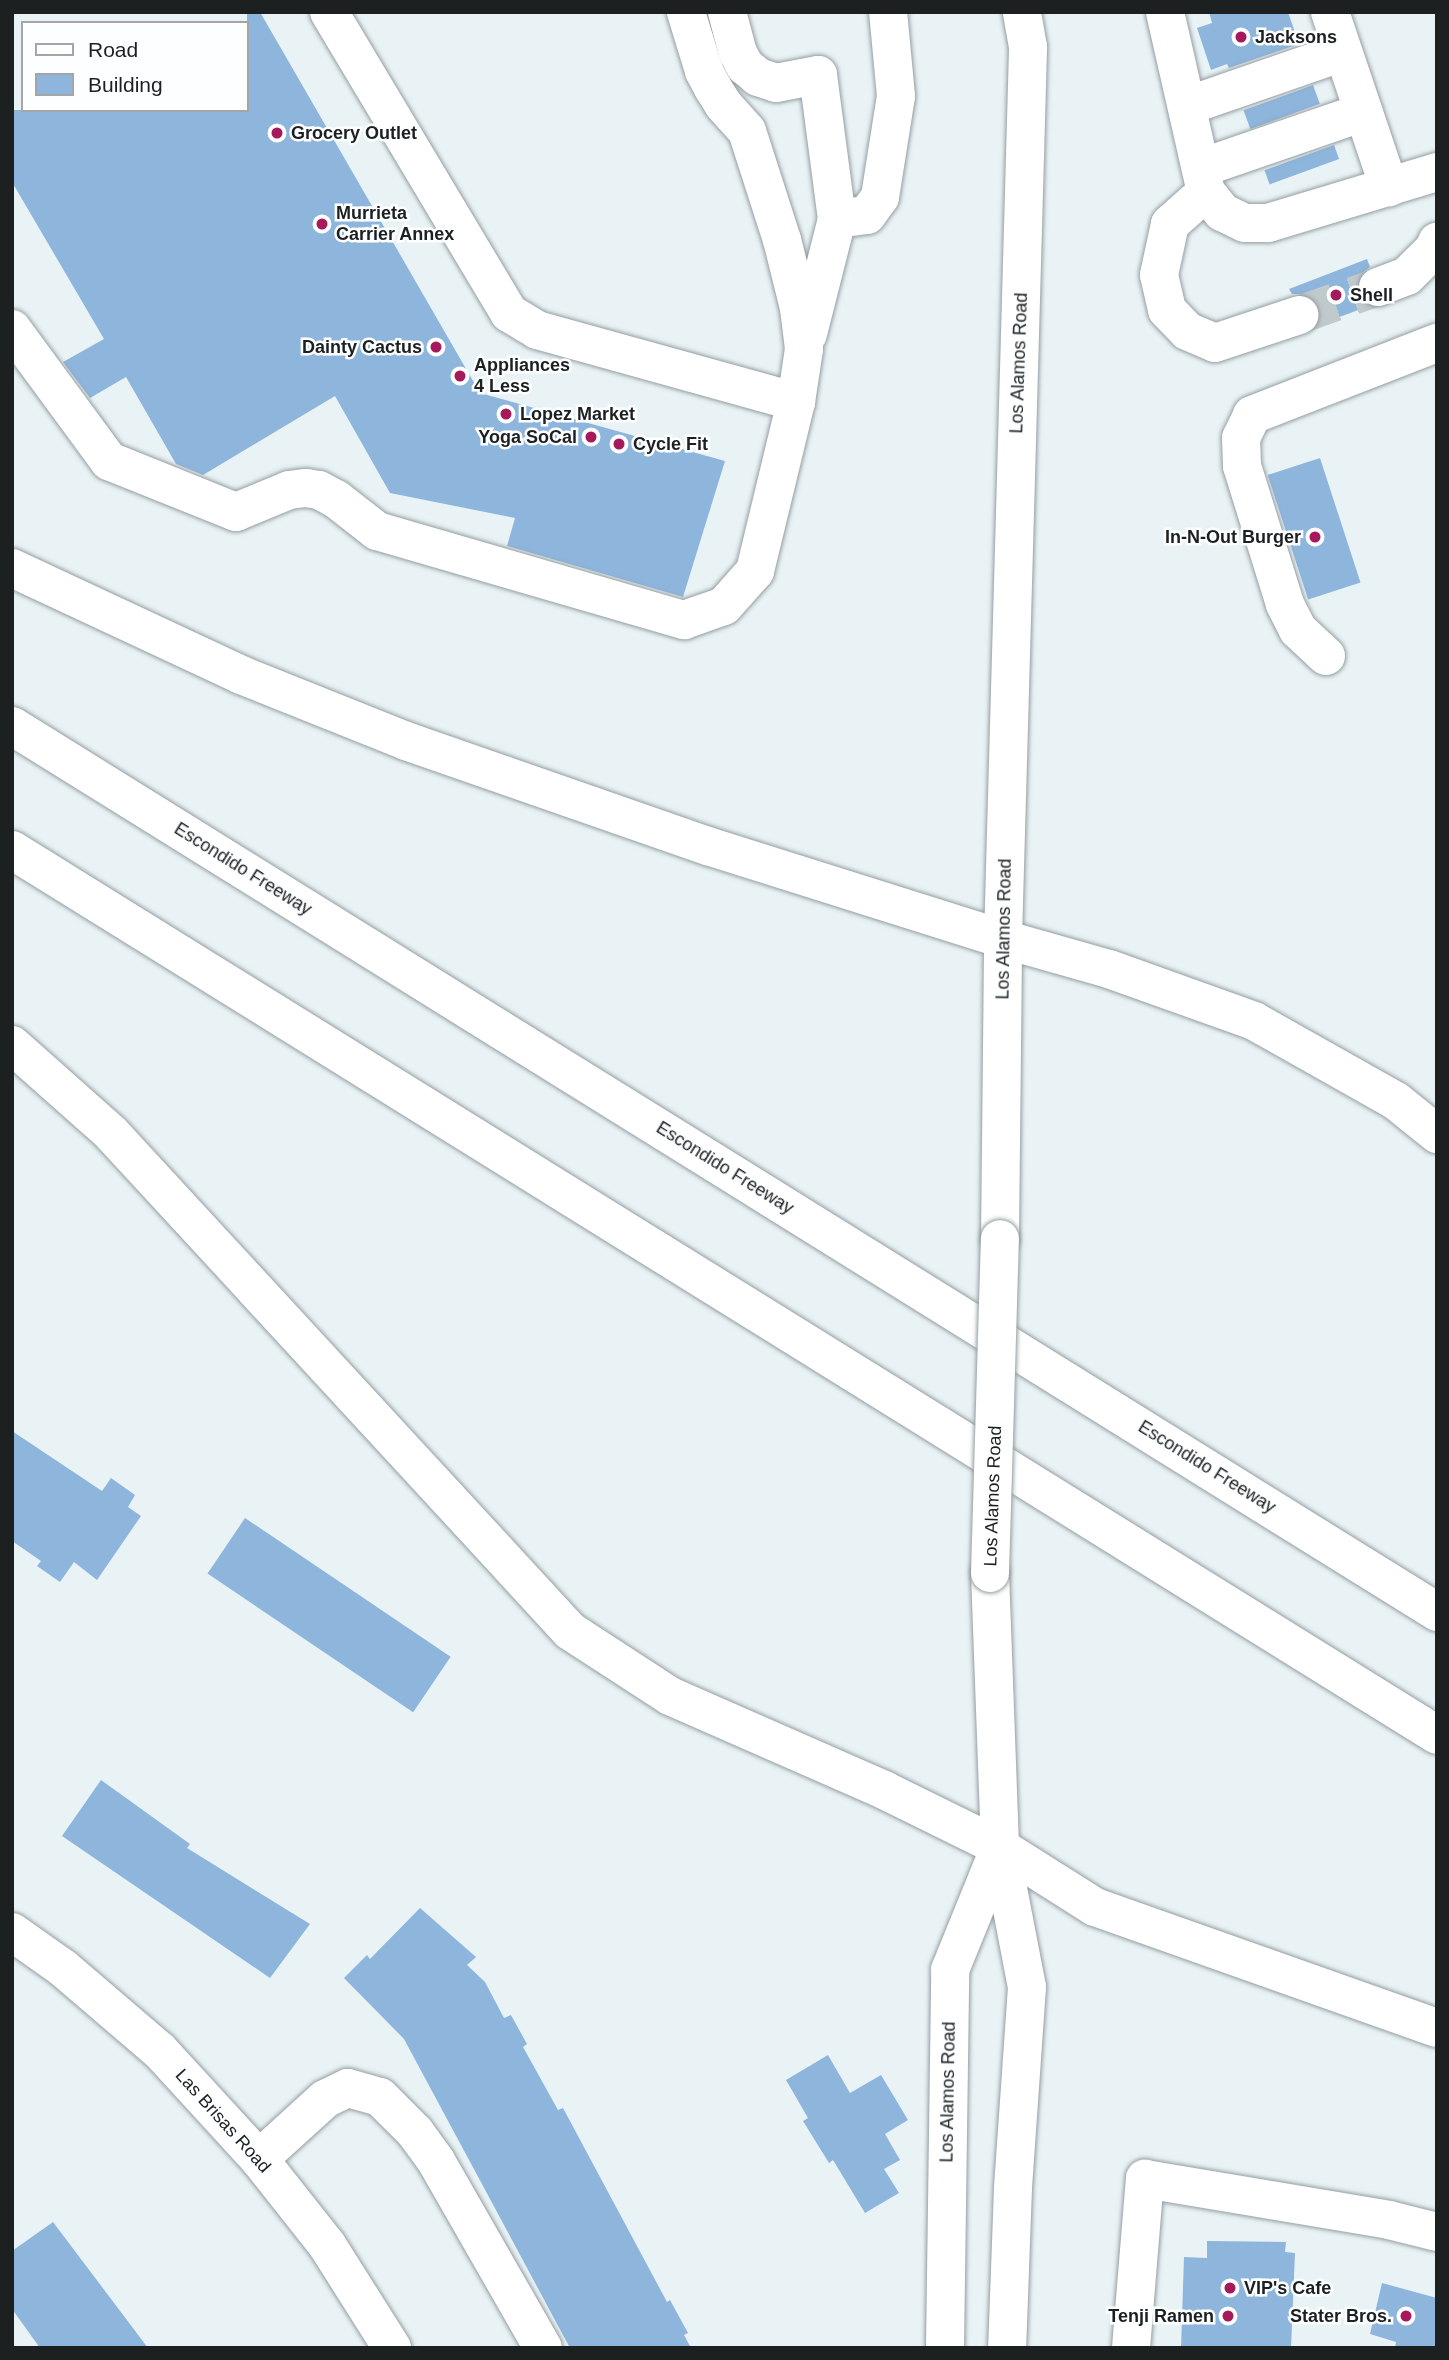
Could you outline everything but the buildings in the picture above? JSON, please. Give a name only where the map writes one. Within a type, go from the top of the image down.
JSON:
[{"type":"main road","points":[[329,12],[509,313],[537,330],[796,402]]},
{"type":"main road","points":[[686,12],[708,79],[723,104],[747,131],[753,147],[782,240],[799,308],[804,349]]},
{"type":"main road","points":[[12,329],[108,461],[236,512],[289,490],[319,490],[336,499],[377,531],[684,620],[724,606],[755,572],[796,402],[804,349],[837,219],[818,75],[776,83],[758,77],[745,66],[738,53],[727,12]]},
{"type":"main road","points":[[837,219],[867,215],[880,197],[896,96],[888,12]]},
{"type":"main road","name":"Los Alamos Road","points":[[1007,2348],[1013,2188],[1027,1987],[1000,1847],[990,1573],[1000,1239],[1003,939],[1028,47],[1022,12]]},
{"type":"main road","points":[[1165,12],[1204,180],[1222,212],[1245,223],[1268,223],[1389,187],[1435,178]]},
{"type":"main road","points":[[1330,12],[1389,187]]},
{"type":"main road","points":[[1187,106],[1343,52]]},
{"type":"main road","points":[[1299,315],[1214,343],[1187,331],[1167,310],[1159,275],[1170,224],[1204,180],[1364,112]]},
{"type":"main road","points":[[1378,287],[1407,276],[1434,249],[1437,242]]},
{"type":"main road","points":[[1326,656],[1298,630],[1285,604],[1242,467],[1241,438],[1252,415],[1437,343]]},
{"type":"main road","points":[[12,568],[241,675],[406,741],[708,846],[1003,939],[1109,969],[1254,1021],[1396,1101],[1437,1134]]},
{"type":"main road","name":"Escondido Freeway","points":[[12,726],[1437,1612]]},
{"type":"main road","points":[[12,850],[1437,1735]]},
{"type":"main road","points":[[12,1045],[111,1133],[570,1631],[670,1696],[884,1790],[1000,1847],[1095,1907],[1437,2028]]},
{"type":"main road","name":"Los Alamos Road","points":[[945,2348],[950,1970],[1000,1847]]},
{"type":"main road","name":"Las Brisas Road","points":[[12,1932],[63,1968],[160,2051],[259,2159],[327,2245],[392,2348]]},
{"type":"main road","points":[[259,2159],[325,2099],[348,2088],[380,2097],[415,2132],[436,2161],[543,2348]]},
{"type":"main road","points":[[1131,2348],[1145,2179],[1389,2220],[1437,2232]]},
{"type":"tunnel","points":[[1299,315],[1378,287]]},
{"type":"place","name":"Jacksons","points":[[1241,37]]},
{"type":"place","name":"Grocery Outlet","points":[[277,133]]},
{"type":"place","name":"Murrieta Carrier Annex","points":[[322,224]]},
{"type":"place","name":"Shell","points":[[1336,295]]},
{"type":"place","name":"Dainty Cactus","points":[[436,347]]},
{"type":"place","name":"Appliances 4 Less","points":[[460,376]]},
{"type":"place","name":"Lopez Market","points":[[506,414]]},
{"type":"place","name":"Yoga SoCal","points":[[591,437]]},
{"type":"place","name":"Cycle Fit","points":[[619,444]]},
{"type":"place","name":"In-N-Out Burger","points":[[1315,537]]},
{"type":"place","name":"VIP's Cafe","points":[[1230,2288]]},
{"type":"place","name":"Tenji Ramen","points":[[1228,2316]]},
{"type":"place","name":"Stater Bros.","points":[[1406,2316]]}]
